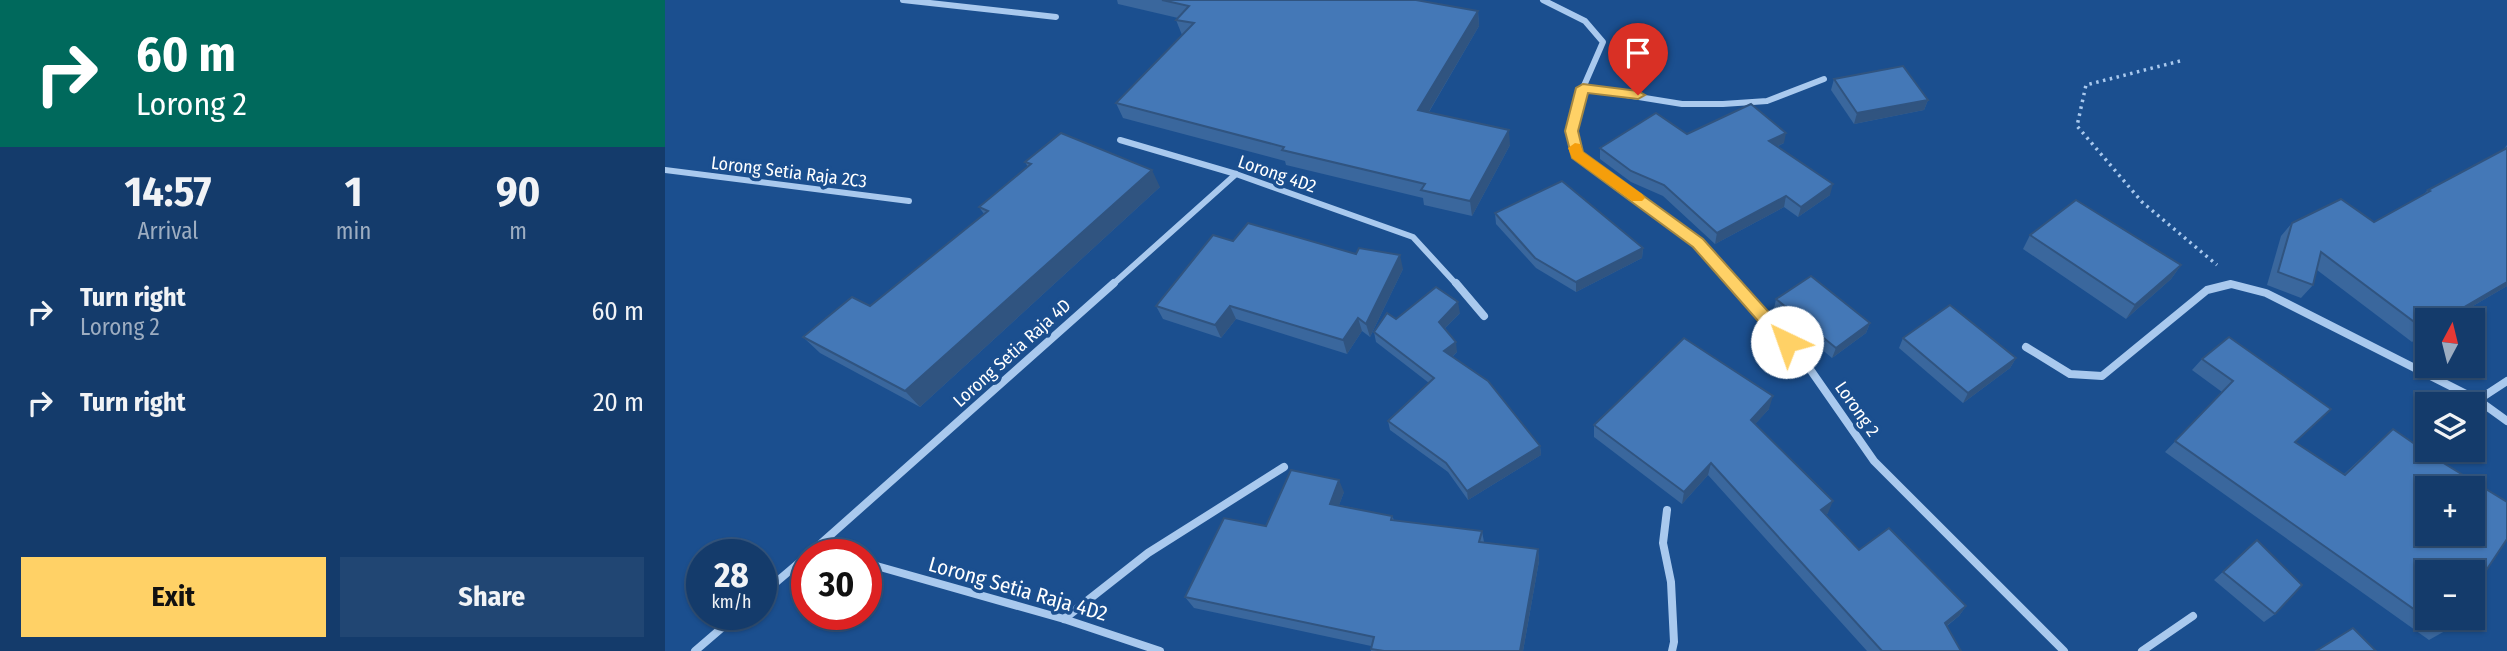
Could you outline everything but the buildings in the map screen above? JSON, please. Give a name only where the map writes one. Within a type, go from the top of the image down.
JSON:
[{"type":"street","points":[[903,0],[1056,17]]},
{"type":"street","name":"Lorong 2","points":[[1543,0],[1575,15],[1596,29],[1603,42],[1583,88],[1572,131],[1577,155],[1698,243],[1805,362],[1874,461],[2064,651]]},
{"type":"street","points":[[1583,88],[1682,104],[1723,104],[1767,102],[1824,79]]},
{"type":"street","name":"Lorong 4D2","points":[[1120,140],[1236,174],[1413,237],[1484,316]]},
{"type":"street","name":"Lorong Setia Raja 2C3","points":[[665,170],[909,201]]},
{"type":"street","name":"Lorong Setia Raja 4D","points":[[826,539],[1236,174]]},
{"type":"street","points":[[2026,347],[2065,374],[2085,379],[2102,376],[2207,290],[2231,284],[2266,293],[2460,392]]},
{"type":"street","points":[[2485,396],[2507,381]]},
{"type":"street","points":[[2485,406],[2507,421]]},
{"type":"street","points":[[1064,619],[1148,553],[1284,467]]},
{"type":"street","points":[[1667,510],[1663,543],[1671,582],[1674,642],[1672,651]]},
{"type":"street","name":"Lorong Setia Raja 4D2","points":[[882,568],[1064,619],[1160,651]]},
{"type":"street","name":"Lorong Setia Raja 4D","points":[[777,581],[791,569]]},
{"type":"street","points":[[2142,651],[2193,616]]},
{"type":"street","points":[[695,651],[719,630]]},
{"type":"path","points":[[2180,61],[2086,85],[2077,126],[2142,202],[2221,268]]},
{"type":"slow traffic","points":[[1575,148],[1577,155],[1637,198]]},
{"type":"route","points":[[1638,95],[1583,88],[1572,131],[1577,155],[1698,243],[1787,342]]}]
